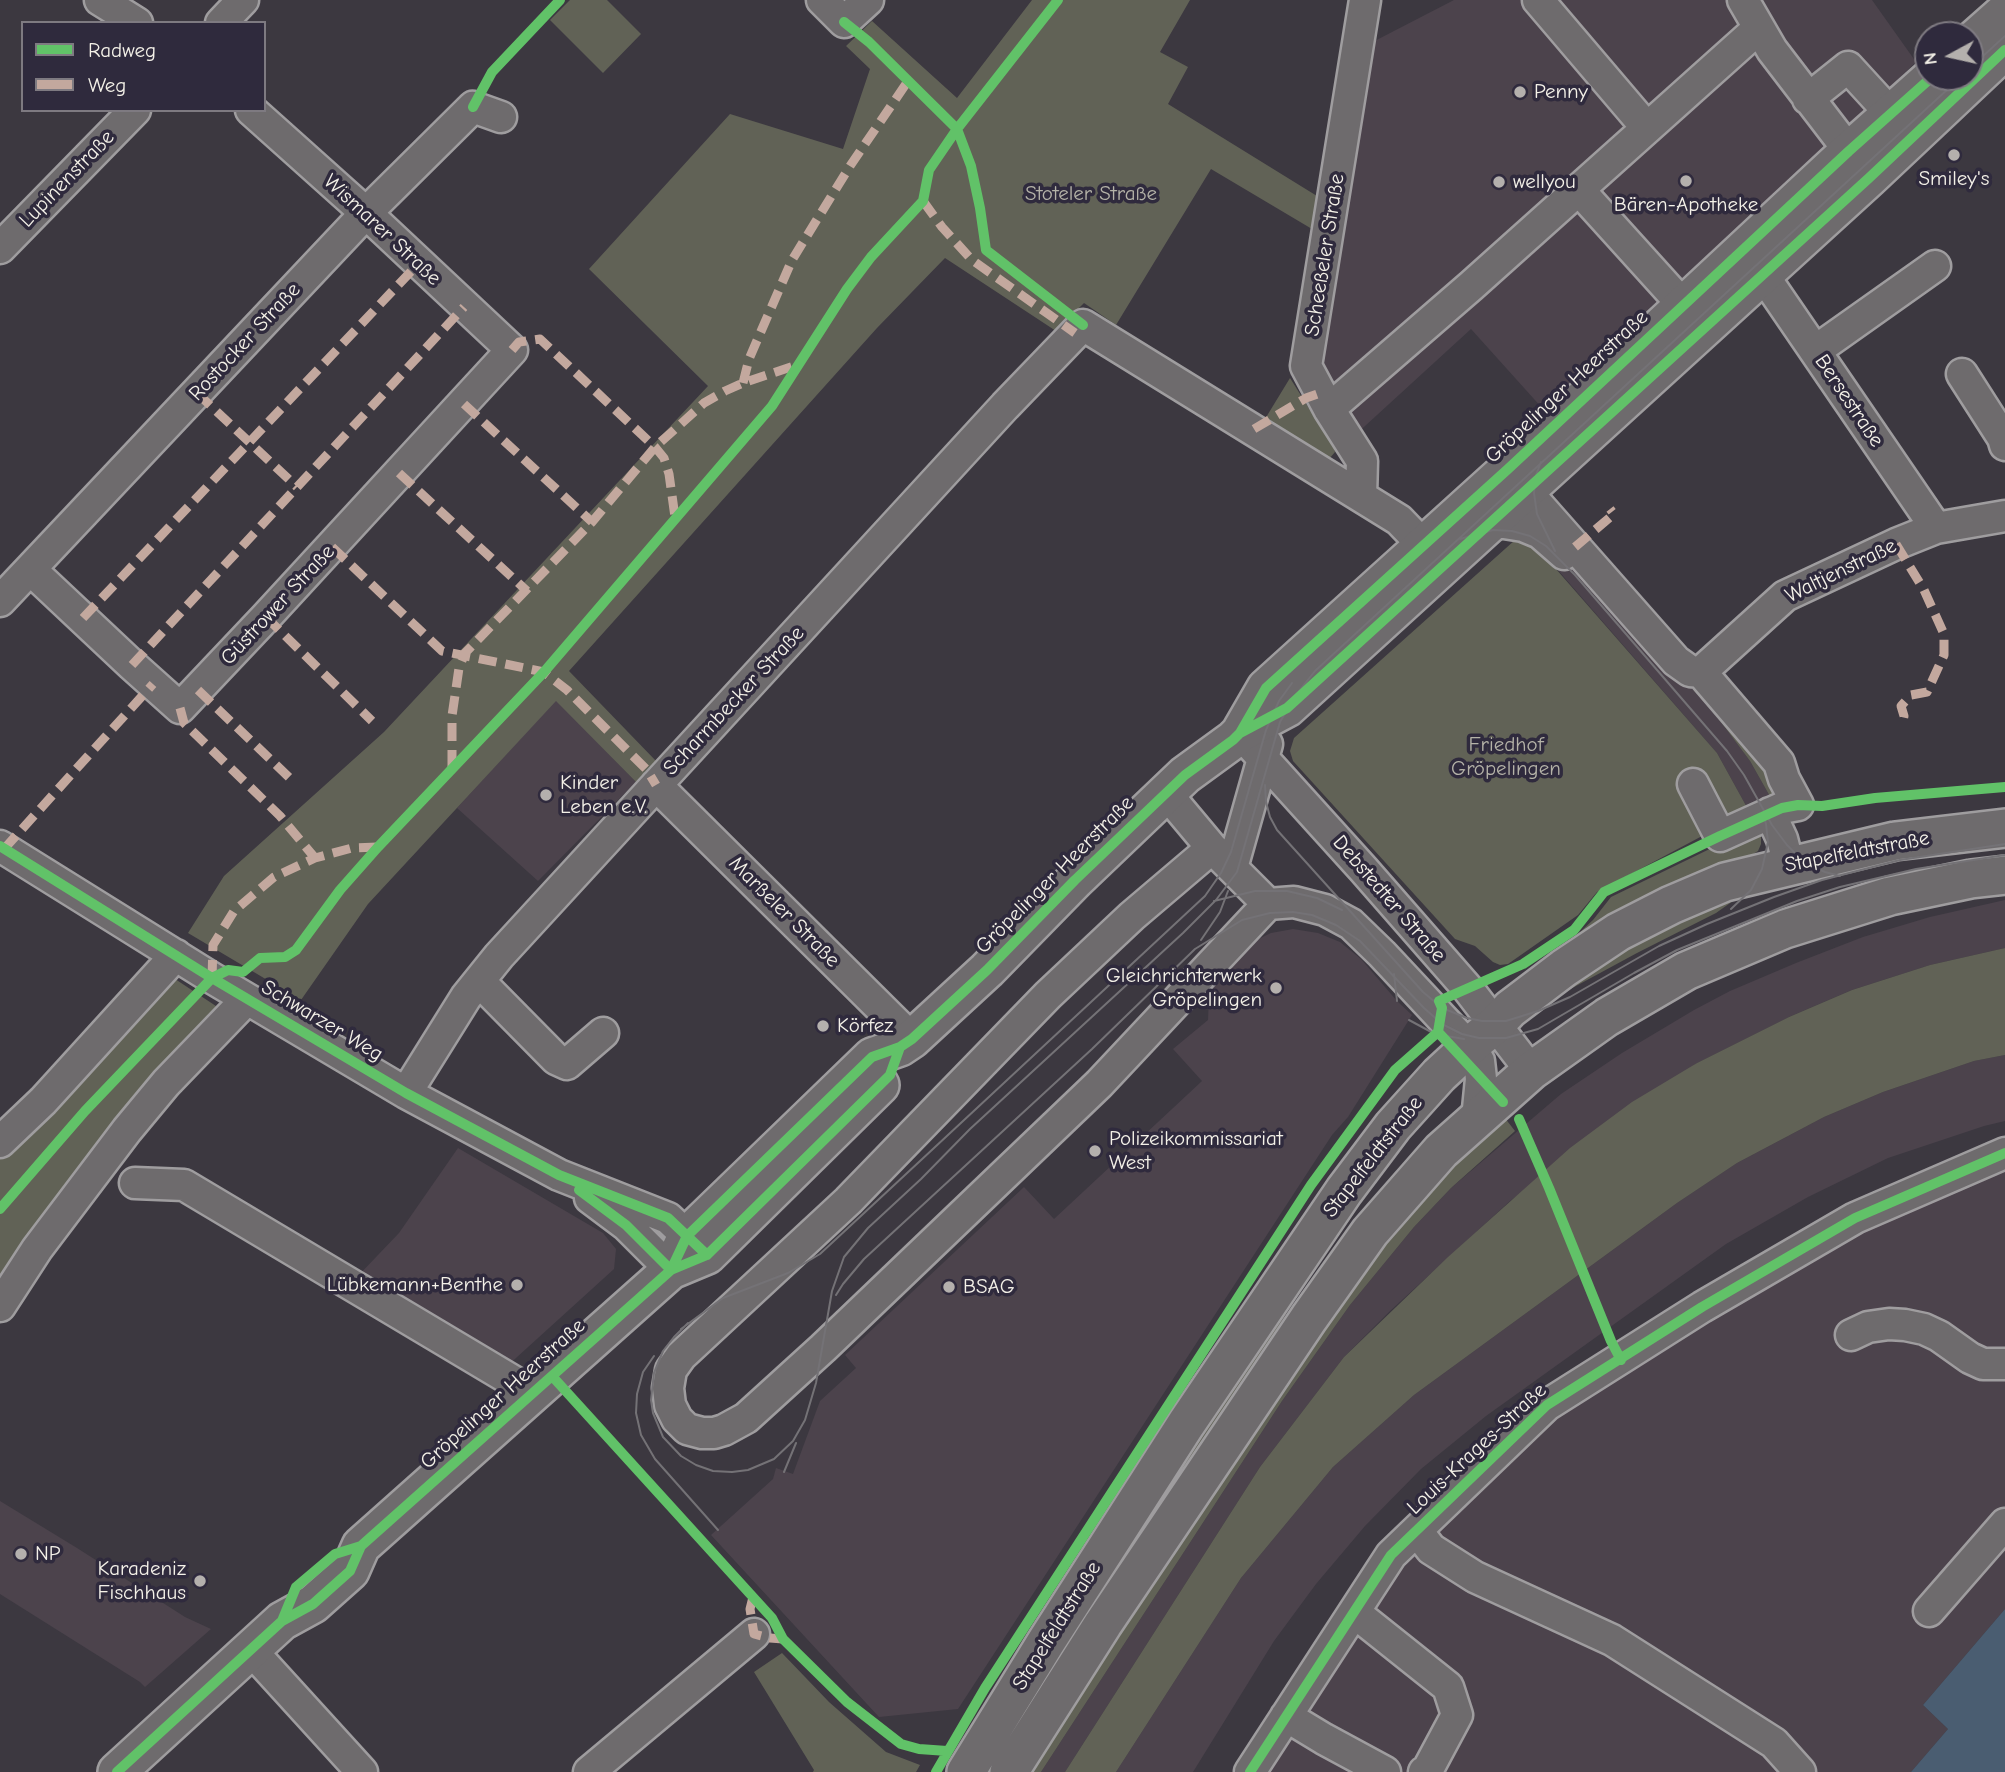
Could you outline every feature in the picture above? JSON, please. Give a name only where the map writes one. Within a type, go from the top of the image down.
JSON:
[{"type":"main road","points":[[1984,31],[2005,12]]},
{"type":"main road","name":"Gröpelinger Heerstraße","points":[[1251,746],[1266,688],[1684,305],[2005,50]]},
{"type":"main road","name":"Gröpelinger Heerstraße","points":[[117,1772],[282,1620],[296,1587],[335,1554],[360,1546],[697,1245],[748,1217],[890,1075],[906,1043],[987,970],[1075,880],[1185,775],[1251,746],[1275,714],[1287,708],[1392,613],[1479,520],[1526,491],[1763,275],[1859,164],[1891,114],[1916,91]]},
{"type":"main road","name":"Stapelfeldtstraße","points":[[966,1772],[1186,1424],[1336,1202],[1393,1126],[1439,1075],[1510,1009],[1618,932],[1725,882],[1895,841],[2005,828]]},
{"type":"main road","name":"Stapelfeldtstraße","points":[[1009,1772],[1103,1623],[1302,1329],[1363,1243],[1399,1197],[1441,1151],[1531,1070],[1607,1017],[1686,971],[1786,929],[1890,896],[1971,879],[2005,875]]},
{"type":"street","points":[[100,0],[134,21]]},
{"type":"street","points":[[222,21],[243,0]]},
{"type":"street","points":[[822,0],[844,22],[868,0]]},
{"type":"street","name":"Scheeßeler Straße","points":[[1361,496],[1362,461],[1306,366],[1365,0]]},
{"type":"street","points":[[1538,0],[1647,128]]},
{"type":"street","points":[[1743,0],[1772,50],[1859,164]]},
{"type":"street","points":[[1329,409],[1759,28]]},
{"type":"street","points":[[1984,49],[2005,30]]},
{"type":"street","points":[[1808,99],[1848,67],[1891,114]]},
{"type":"street","points":[[1479,520],[1939,91]]},
{"type":"street","name":"Rostocker Straße","points":[[0,601],[366,213],[472,107],[500,117]]},
{"type":"street","name":"Lupinenstraße","points":[[0,248],[133,112]]},
{"type":"street","name":"Wismarer Straße","points":[[253,112],[512,350]]},
{"type":"street","points":[[1579,190],[1684,305]]},
{"type":"street","points":[[1815,351],[1935,266]]},
{"type":"street","name":"Bersestraße","points":[[1763,275],[1936,528]]},
{"type":"street","name":"Scharmbecker Straße","points":[[406,1093],[466,997],[499,956],[1083,325],[1361,496]]},
{"type":"street","name":"Güstrower Straße","points":[[30,570],[180,708],[512,350]]},
{"type":"street","points":[[1962,374],[2004,438],[2005,445]]},
{"type":"street","points":[[1526,491],[1676,661],[1690,671],[1701,672],[1779,763],[1784,779],[1782,839],[1789,866]]},
{"type":"street","points":[[1361,496],[1399,520],[1424,546]]},
{"type":"street","name":"Waltjenstraße","points":[[1701,672],[1785,596],[1936,528],[2005,516]]},
{"type":"street","points":[[1479,520],[1523,526],[1540,533],[1569,559],[1583,556]]},
{"type":"street","points":[[1251,746],[1222,858],[1132,916],[1048,995],[873,1176],[681,1356],[671,1370],[668,1388],[670,1405],[677,1419],[687,1429],[714,1433],[746,1418],[1099,1084],[1268,904],[1294,902],[1325,910],[1351,924],[1382,954],[1482,1035],[1477,1119]]},
{"type":"street","name":"Debstedter Straße","points":[[1251,746],[1468,989],[1482,1035],[1531,1070]]},
{"type":"street","points":[[1693,784],[1720,836],[1784,809]]},
{"type":"street","name":"Marßeler Straße","points":[[656,785],[906,1043]]},
{"type":"street","points":[[1166,793],[1222,858],[1268,904]]},
{"type":"street","name":"Schwarzer Weg","points":[[0,846],[247,999],[406,1093],[559,1175],[668,1218],[697,1245]]},
{"type":"street","points":[[0,1142],[43,1101],[176,955]]},
{"type":"street","points":[[479,981],[556,1059],[567,1064],[603,1033]]},
{"type":"street","points":[[0,1306],[37,1250],[127,1130],[166,1083],[247,999]]},
{"type":"street","name":"Louis-Krages-Straße","points":[[1250,1772],[1391,1555],[1547,1405],[1702,1307],[1855,1217],[2005,1153]]},
{"type":"street","name":"Schwarzer Weg","points":[[559,1175],[626,1225],[671,1270]]},
{"type":"street","points":[[135,1183],[184,1185],[533,1393]]},
{"type":"street","points":[[1851,1335],[1868,1327],[1889,1324],[1924,1329],[1983,1364],[2004,1368]]},
{"type":"street","points":[[1929,1611],[2005,1524]]},
{"type":"street","points":[[1417,1531],[1431,1549],[1475,1577],[1612,1640],[1774,1743],[1800,1772]]},
{"type":"street","points":[[1354,1612],[1448,1687],[1457,1716],[1424,1772]]},
{"type":"street","points":[[589,1772],[754,1634]]},
{"type":"street","points":[[250,1649],[362,1772]]},
{"type":"street","points":[[1286,1716],[1385,1772]]},
{"type":"shaded area","points":[[1454,0],[1872,0],[1914,59],[1914,64],[1800,175],[1543,409],[1471,329],[1353,437],[1313,373],[1363,47]]},
{"type":"shaded area","points":[[1539,516],[1586,564],[1718,718],[1750,761],[1772,800],[1749,811],[1717,753],[1550,561],[1531,547],[1515,540]]},
{"type":"shaded area","name":"Kinder Leben e.V.","points":[[556,700],[636,782],[538,881],[457,808]]},
{"type":"shaded area","points":[[2005,900],[2005,948],[1930,965],[1852,990],[1789,1017],[1697,1063],[1510,1201],[1344,1357],[1260,1467],[1065,1772],[1041,1772],[1282,1401],[1350,1305],[1414,1227],[1451,1188],[1561,1094],[1622,1053],[1730,991],[1863,937],[1930,917]]},
{"type":"shaded area","points":[[1293,929],[1318,933],[1340,942],[1361,959],[1412,1015],[1348,1117],[1332,1135],[958,1709],[879,1717],[711,1535],[773,1479],[776,1468],[793,1474],[820,1401],[856,1368],[845,1355],[1024,1187],[1054,1219],[1202,1081],[1173,1049],[1208,1020],[1209,997],[1218,976],[1250,943],[1271,933]]},
{"type":"shaded area","points":[[2005,1055],[2005,1121],[1888,1158],[1808,1197],[1726,1244],[1486,1416],[1421,1469],[1365,1526],[1316,1584],[1274,1641],[1193,1772],[1116,1772],[1241,1578],[1333,1467],[1414,1395],[1677,1203],[1737,1163],[1824,1117],[1883,1092],[1974,1061]]},
{"type":"shaded area","points":[[458,1148],[603,1233],[616,1249],[614,1269],[505,1368],[356,1278],[399,1233]]},
{"type":"shaded area","points":[[2005,1160],[2005,1609],[1923,1705],[1948,1729],[1911,1772],[1256,1772],[1395,1559],[1551,1410],[1711,1300]]},
{"type":"shaded area","points":[[0,1501],[185,1617],[211,1629],[145,1687],[0,1594]]},
{"type":"green space","points":[[570,0],[607,0],[641,34],[603,73],[550,20]]},
{"type":"green space","name":"Stoteler Straße","points":[[1032,0],[1190,0],[1160,52],[1188,67],[1168,104],[1317,196],[1312,229],[1211,169],[1116,325],[1084,303],[1056,331],[945,258],[877,328],[569,671],[656,761],[636,782],[556,701],[368,904],[301,1000],[188,933],[224,876],[384,732],[708,386],[589,269],[730,114],[843,149],[870,69],[846,46],[872,21],[957,98]]},
{"type":"green space","points":[[1290,378],[1334,448],[1335,452],[1329,459],[1324,459],[1265,419]]},
{"type":"green space","name":"Friedhof Gröpelingen","points":[[1515,540],[1531,547],[1549,561],[1717,753],[1749,811],[1597,892],[1578,915],[1508,964],[1500,965],[1475,946],[1455,939],[1293,761],[1290,751],[1294,738]]},
{"type":"green space","points":[[1683,678],[1726,712],[1778,787],[1772,800],[1750,761],[1718,718]]},
{"type":"green space","points":[[1761,824],[1761,844],[1758,851],[1752,855],[1642,900],[1579,936],[1611,897]]},
{"type":"green space","points":[[1743,894],[1716,913],[1552,999],[1568,983],[1647,936]]},
{"type":"green space","points":[[2005,948],[2005,1055],[1974,1061],[1883,1092],[1824,1117],[1737,1163],[1677,1203],[1414,1395],[1333,1467],[1241,1578],[1116,1772],[1065,1772],[1260,1467],[1344,1357],[1448,1257],[1570,1148],[1632,1102],[1697,1063],[1789,1017],[1852,990],[1930,965]]},
{"type":"green space","points":[[169,975],[222,1010],[85,1163],[0,1277],[0,1159]]},
{"type":"green space","points":[[1431,1107],[1420,1126],[1380,1170],[1352,1216],[1303,1285],[1277,1329],[1262,1362],[993,1772],[976,1772],[1335,1215]]},
{"type":"green space","points":[[1501,1113],[1515,1131],[1451,1188],[1414,1227],[1350,1305],[1282,1401],[1041,1772],[1023,1772],[1386,1231]]},
{"type":"green space","points":[[782,1653],[829,1702],[886,1752],[920,1765],[916,1772],[813,1772],[754,1672]]},
{"type":"water","points":[[2005,1609],[2005,1772],[1911,1772],[1948,1729],[1923,1705]]},
{"type":"tram line","points":[[1984,55],[2005,36]]},
{"type":"tram line","points":[[688,1323],[663,1351],[654,1373],[651,1400],[653,1413],[663,1437],[681,1456],[713,1471],[748,1470],[774,1459],[793,1441],[805,1420],[816,1383],[832,1291],[844,1257],[868,1228],[970,1129],[1216,900],[1237,872],[1280,722],[1295,696],[1315,671],[1946,91]]},
{"type":"tram line","points":[[1541,462],[1534,493],[1537,514],[1555,551]]},
{"type":"tram line","points":[[1460,539],[1493,530],[1512,531],[1530,536],[1546,546],[1575,575],[1727,751],[1787,845],[1814,867],[1840,876]]},
{"type":"tram line","points":[[681,1329],[723,1298],[788,1273],[820,1254],[1205,896],[1231,852],[1266,730],[1279,701],[1292,683]]},
{"type":"tram line","points":[[1265,785],[1266,802],[1277,830],[1423,992],[1442,1008],[1482,1021],[1506,1021],[1538,1011],[1570,997],[1659,946],[1707,924],[1822,880],[1900,860],[2005,844]]},
{"type":"tram line","points":[[1731,909],[1751,890],[1762,869],[1768,842],[1764,817]]},
{"type":"tram line","points":[[836,1295],[864,1259],[1092,1049],[1195,949],[1242,920],[1270,913],[1293,912],[1312,915],[1336,925],[1360,941],[1442,1024],[1462,1034],[1479,1038],[1506,1038],[1538,1029],[1677,950],[1797,901],[1840,887],[1916,869],[2005,855]]},
{"type":"tram line","points":[[1201,940],[1220,912],[1228,891]]},
{"type":"tram line","points":[[1214,901],[1255,891],[1287,891],[1317,898],[1342,910]]},
{"type":"tram line","points":[[1394,974],[1397,1001]]},
{"type":"tram line","points":[[1409,1020],[1435,1034],[1464,1039]]},
{"type":"tram line","points":[[654,1356],[643,1372],[637,1394],[636,1413],[641,1435],[655,1459],[718,1530]]},
{"type":"tram line","points":[[784,1472],[796,1443]]},
{"type":"marked path","points":[[743,383],[749,359],[792,260],[850,166],[908,81]]},
{"type":"marked path","points":[[923,201],[972,260],[1075,333]]},
{"type":"marked path","points":[[83,618],[418,264]]},
{"type":"marked path","points":[[132,665],[464,307]]},
{"type":"marked path","points":[[512,350],[519,342],[540,339],[655,447],[664,458],[669,474],[675,517]]},
{"type":"marked path","points":[[452,768],[452,716],[459,668],[465,653],[592,522],[655,447],[704,403],[743,383],[797,365]]},
{"type":"marked path","points":[[197,393],[297,487]]},
{"type":"marked path","points":[[1254,429],[1306,398],[1320,393]]},
{"type":"marked path","points":[[464,404],[592,522]]},
{"type":"marked path","points":[[399,473],[527,591]]},
{"type":"marked path","points":[[1575,547],[1614,514],[1610,509]]},
{"type":"marked path","points":[[1896,544],[1924,590],[1944,634],[1944,655],[1927,692],[1911,695],[1901,706],[1904,716],[1902,725]]},
{"type":"marked path","points":[[332,547],[442,651],[544,672],[567,690],[647,770],[656,785]]},
{"type":"marked path","points":[[266,617],[372,721]]},
{"type":"marked path","points":[[4,849],[153,684]]},
{"type":"marked path","points":[[198,690],[295,783]]},
{"type":"marked path","points":[[180,708],[184,723],[280,816],[315,858]]},
{"type":"marked path","points":[[212,978],[213,945],[234,911],[274,877],[315,858],[352,848],[378,847]]},
{"type":"marked path","points":[[753,1597],[750,1609],[754,1634],[783,1639]]},
{"type":"cycle path","points":[[473,107],[492,72],[560,0]]},
{"type":"cycle path","points":[[0,1209],[85,1111],[212,978],[228,970],[243,972],[260,958],[285,957],[296,950],[340,890],[378,847],[544,672],[772,406],[847,289],[871,257],[923,201],[929,170],[957,129],[1058,0]]},
{"type":"cycle path","points":[[844,22],[869,42],[957,129],[971,166],[986,250],[1083,325]]},
{"type":"cycle path","points":[[1240,733],[1287,708],[1869,178],[2005,50]]},
{"type":"cycle path","points":[[671,1270],[687,1236],[872,1057],[900,1047],[912,1039],[987,970],[1075,880],[1185,775],[1240,733],[1266,688],[1508,469],[1916,91]]},
{"type":"cycle path","points":[[936,1772],[985,1688],[1311,1185],[1395,1070],[1438,1032],[1442,1008],[1439,1001],[1523,964],[1574,930],[1604,892],[1782,808],[2005,787]]},
{"type":"cycle path","points":[[0,846],[212,978],[406,1093],[559,1175],[668,1218],[707,1255]]},
{"type":"cycle path","points":[[1438,1032],[1503,1102]]},
{"type":"cycle path","points":[[117,1772],[282,1621],[313,1604],[350,1571],[361,1546],[671,1270],[707,1255],[890,1075],[900,1047]]},
{"type":"cycle path","points":[[1519,1119],[1621,1360]]},
{"type":"cycle path","points":[[1250,1772],[1391,1555],[1547,1405],[1702,1307],[1855,1218],[2005,1153]]},
{"type":"cycle path","points":[[579,1190],[626,1225],[671,1270]]},
{"type":"cycle path","points":[[552,1376],[772,1618],[783,1639],[847,1702],[901,1744],[919,1749],[947,1751]]},
{"type":"cycle path","points":[[282,1621],[296,1587],[335,1554],[361,1546]]},
{"type":"place","name":"Penny","points":[[1520,92]]},
{"type":"place","name":"Smiley's","points":[[1954,155]]},
{"type":"place","name":"Bären-Apotheke","points":[[1686,181]]},
{"type":"place","name":"wellyou","points":[[1499,182]]},
{"type":"place","name":"Kinder Leben e.V.","points":[[546,795]]},
{"type":"place","name":"Gleichrichterwerk Gröpelingen","points":[[1276,988]]},
{"type":"place","name":"Körfez","points":[[823,1026]]},
{"type":"place","name":"Polizeikommissariat West","points":[[1095,1151]]},
{"type":"place","name":"Lübkemann+Benthe","points":[[517,1285]]},
{"type":"place","name":"BSAG","points":[[949,1287]]},
{"type":"place","name":"NP","points":[[21,1554]]},
{"type":"place","name":"Karadeniz Fischhaus","points":[[200,1581]]}]
